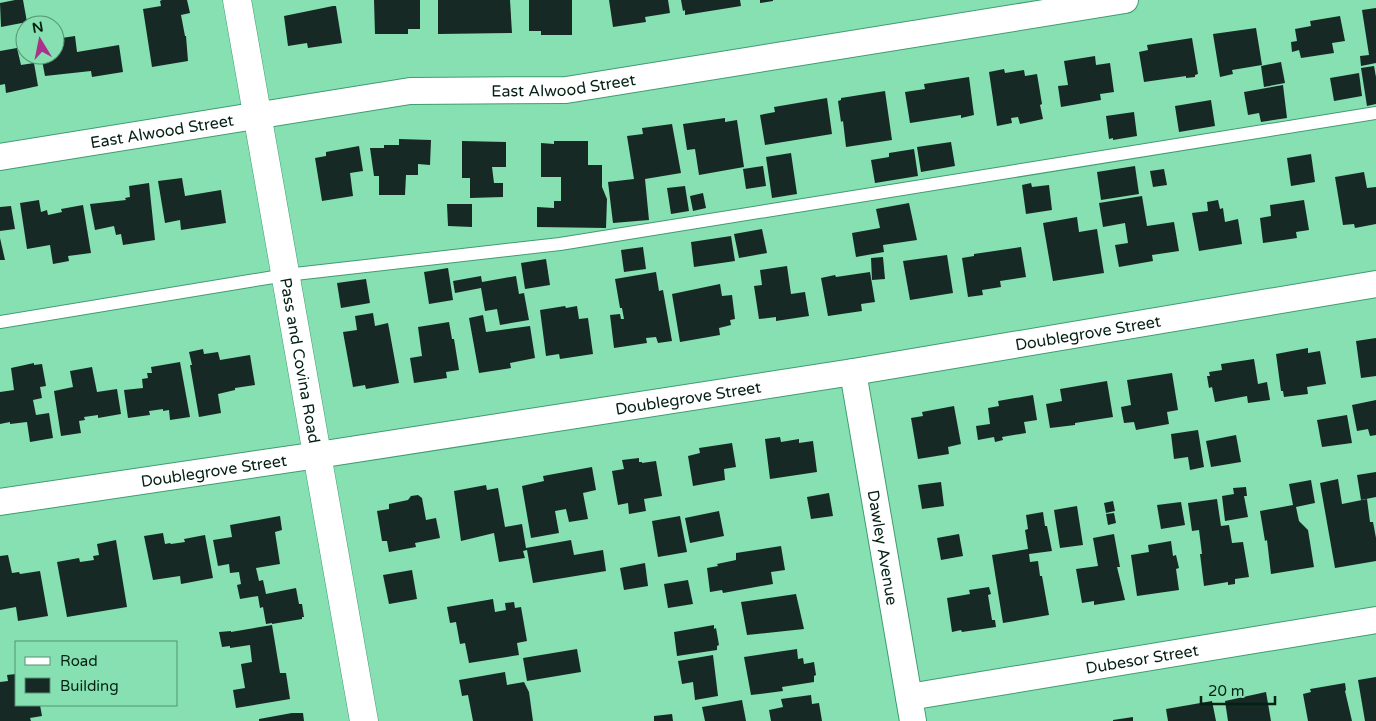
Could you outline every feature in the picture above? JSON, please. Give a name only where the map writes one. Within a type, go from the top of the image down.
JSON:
[{"type":"street","name":"Pass and Covina Road","points":[[237,0],[364,721]]},
{"type":"street","name":"East Alwood Street","points":[[0,157],[410,91],[566,90],[1124,0]]},
{"type":"street","name":"Doublegrove Street","points":[[0,502],[853,372],[1376,284]]},
{"type":"street","name":"Dawley Avenue","points":[[853,372],[911,709]]},
{"type":"street","name":"Dubesor Street","points":[[911,709],[1376,620]]},
{"type":"lane","points":[[0,322],[286,275],[560,244],[1376,113]]},
{"type":"building","points":[[23,0],[26,15],[15,15],[15,24],[1,27],[0,3]]},
{"type":"building","points":[[187,0],[190,13],[181,15],[186,36],[188,61],[152,67],[143,9],[161,6],[160,1]]},
{"type":"building","points":[[374,0],[420,0],[420,29],[408,29],[408,34],[375,34]]},
{"type":"building","points":[[438,0],[510,0],[512,33],[438,34]]},
{"type":"building","points":[[529,0],[572,0],[572,35],[541,35],[541,31],[529,31]]},
{"type":"building","points":[[609,0],[668,0],[670,13],[645,17],[646,22],[613,27]]},
{"type":"building","points":[[681,0],[740,0],[741,6],[685,15]]},
{"type":"building","points":[[760,0],[773,0],[773,1],[760,3]]},
{"type":"building","points":[[336,6],[342,43],[308,48],[307,43],[288,46],[284,16]]},
{"type":"building","points":[[1376,8],[1376,63],[1361,66],[1360,56],[1369,55],[1362,10]]},
{"type":"building","points":[[1340,16],[1345,41],[1332,43],[1334,53],[1301,58],[1299,50],[1292,52],[1291,42],[1297,41],[1295,29],[1311,26],[1310,21]]},
{"type":"building","points":[[1256,28],[1262,65],[1232,70],[1233,74],[1220,77],[1213,34]]},
{"type":"building","points":[[75,36],[77,52],[119,45],[123,72],[92,77],[91,71],[45,76],[43,65],[65,65],[65,38]]},
{"type":"building","points":[[1192,38],[1198,74],[1195,77],[1186,78],[1186,76],[1144,82],[1139,52],[1148,50],[1147,45]]},
{"type":"building","points":[[15,48],[15,65],[34,65],[38,86],[6,93],[5,84],[0,85],[0,51]]},
{"type":"building","points":[[1095,56],[1096,65],[1110,63],[1114,92],[1100,94],[1101,100],[1061,107],[1058,86],[1068,85],[1064,61]]},
{"type":"building","points":[[1281,62],[1285,83],[1264,87],[1261,66]]},
{"type":"building","points":[[1374,66],[1376,104],[1367,106],[1361,68]]},
{"type":"building","points":[[1004,69],[1005,73],[1024,70],[1025,76],[1037,74],[1043,119],[1020,124],[1018,117],[1011,118],[1012,123],[997,126],[989,72]]},
{"type":"building","points":[[1359,73],[1362,96],[1334,101],[1330,78]]},
{"type":"building","points":[[969,77],[974,115],[961,118],[961,115],[910,123],[905,92],[925,89],[924,84]]},
{"type":"building","points":[[1283,85],[1287,118],[1261,122],[1259,113],[1248,115],[1244,92]]},
{"type":"building","points":[[885,91],[892,140],[846,147],[838,101],[841,98]]},
{"type":"building","points":[[827,98],[832,134],[765,145],[760,115],[775,112],[774,107]]},
{"type":"building","points":[[1211,100],[1215,126],[1179,132],[1175,106]]},
{"type":"building","points":[[1134,112],[1137,136],[1109,139],[1106,116]]},
{"type":"building","points":[[725,118],[725,122],[737,120],[744,167],[699,175],[695,149],[687,150],[683,124]]},
{"type":"building","points":[[672,124],[681,173],[645,179],[649,220],[613,223],[608,182],[634,179],[627,136],[643,134],[642,128]]},
{"type":"building","points":[[399,139],[431,140],[430,165],[418,164],[418,175],[406,175],[405,195],[379,195],[379,176],[374,176],[370,148],[384,148],[384,145],[399,145]]},
{"type":"building","points":[[462,141],[506,142],[506,167],[492,167],[494,183],[503,183],[503,197],[470,198],[470,178],[462,178]]},
{"type":"building","points":[[554,141],[588,141],[588,165],[602,165],[602,187],[607,199],[606,228],[537,227],[537,207],[554,208],[554,201],[561,201],[561,177],[541,177],[541,143],[554,144]]},
{"type":"building","points":[[951,142],[955,166],[921,172],[917,147]]},
{"type":"building","points":[[359,146],[363,171],[350,173],[353,196],[322,201],[315,158],[326,156],[326,152]]},
{"type":"building","points":[[914,149],[918,176],[875,183],[871,160],[889,157],[889,153]]},
{"type":"building","points":[[791,153],[797,194],[772,198],[766,157]]},
{"type":"building","points":[[1311,154],[1315,182],[1291,186],[1287,158]]},
{"type":"building","points":[[763,166],[766,186],[746,189],[743,169]]},
{"type":"building","points":[[1135,166],[1139,194],[1101,200],[1097,172]]},
{"type":"building","points":[[1164,169],[1167,185],[1153,187],[1150,171]]},
{"type":"building","points":[[1364,172],[1367,188],[1376,187],[1376,224],[1355,228],[1354,224],[1343,225],[1335,177]]},
{"type":"building","points":[[182,178],[185,196],[221,190],[226,223],[181,230],[180,220],[165,223],[158,181]]},
{"type":"building","points":[[149,183],[155,240],[123,245],[121,234],[116,235],[114,226],[95,230],[90,204],[126,200],[125,198],[130,197],[129,186]]},
{"type":"building","points":[[1031,183],[1032,187],[1049,185],[1052,210],[1026,214],[1022,185]]},
{"type":"building","points":[[685,186],[689,211],[671,214],[667,188]]},
{"type":"building","points":[[703,193],[706,208],[693,211],[690,196]]},
{"type":"building","points":[[1142,196],[1147,226],[1174,222],[1179,251],[1152,255],[1153,261],[1119,267],[1115,245],[1128,243],[1125,223],[1103,227],[1099,203]]},
{"type":"building","points":[[39,200],[41,212],[47,210],[48,215],[62,212],[61,209],[83,205],[91,253],[68,256],[69,261],[53,264],[50,245],[27,249],[20,203]]},
{"type":"building","points":[[1218,200],[1220,209],[1223,208],[1225,222],[1238,219],[1242,244],[1199,251],[1192,213],[1208,211],[1207,202]]},
{"type":"building","points":[[1304,200],[1309,230],[1296,232],[1297,238],[1263,243],[1260,218],[1271,216],[1270,205]]},
{"type":"building","points":[[909,203],[917,240],[883,245],[884,252],[856,257],[852,233],[880,228],[876,209]]},
{"type":"building","points":[[447,204],[472,204],[472,227],[448,226]]},
{"type":"building","points":[[11,206],[15,229],[0,231],[0,207]]},
{"type":"building","points":[[1077,217],[1079,232],[1097,229],[1104,273],[1053,281],[1043,223]]},
{"type":"building","points":[[762,229],[767,253],[739,258],[734,234]]},
{"type":"building","points":[[731,236],[735,261],[694,267],[691,242]]},
{"type":"building","points":[[0,238],[5,260],[0,260]]},
{"type":"building","points":[[643,247],[646,269],[624,272],[621,250]]},
{"type":"building","points":[[1021,247],[1026,277],[1000,281],[1001,287],[982,290],[983,295],[968,297],[962,258],[974,256],[974,254]]},
{"type":"building","points":[[947,255],[953,293],[910,300],[903,261]]},
{"type":"building","points":[[883,257],[885,279],[872,280],[871,258]]},
{"type":"building","points":[[546,259],[550,285],[525,289],[521,263]]},
{"type":"building","points":[[787,266],[791,294],[805,292],[809,316],[776,321],[776,317],[759,319],[754,286],[762,285],[760,270]]},
{"type":"building","points":[[448,268],[453,300],[429,304],[424,272]]},
{"type":"building","points":[[656,272],[659,291],[663,290],[672,341],[658,343],[656,337],[646,338],[647,343],[614,348],[610,315],[620,314],[621,319],[624,319],[615,279]]},
{"type":"building","points":[[870,272],[875,302],[861,304],[862,311],[828,316],[821,278]]},
{"type":"building","points":[[481,276],[482,282],[516,276],[519,294],[524,293],[529,320],[500,325],[497,309],[485,311],[481,288],[455,293],[453,281]]},
{"type":"building","points":[[366,279],[370,303],[341,308],[337,283]]},
{"type":"building","points":[[720,284],[722,296],[732,295],[735,319],[730,320],[731,325],[719,328],[720,335],[680,342],[672,294]]},
{"type":"building","points":[[565,306],[566,308],[577,306],[579,319],[588,318],[593,354],[560,359],[559,354],[546,356],[540,310]]},
{"type":"building","points":[[373,313],[375,326],[388,323],[399,383],[366,389],[365,385],[353,387],[343,332],[357,330],[355,316]]},
{"type":"building","points":[[483,315],[486,332],[530,326],[535,358],[510,363],[511,368],[479,373],[469,318]]},
{"type":"building","points":[[449,322],[459,370],[446,372],[447,378],[414,383],[410,358],[422,356],[418,327]]},
{"type":"building","points":[[1376,338],[1376,376],[1361,378],[1356,341]]},
{"type":"building","points":[[1308,348],[1308,353],[1320,351],[1326,384],[1307,387],[1308,394],[1284,397],[1283,391],[1281,391],[1276,354]]},
{"type":"building","points":[[203,349],[204,354],[218,352],[220,360],[250,355],[255,385],[235,388],[235,390],[218,394],[221,413],[199,417],[189,352]]},
{"type":"building","points":[[1254,359],[1258,384],[1267,382],[1270,400],[1248,403],[1247,396],[1215,402],[1212,387],[1209,388],[1207,376],[1210,376],[1209,372],[1222,370],[1221,364]]},
{"type":"building","points":[[180,362],[190,417],[170,420],[169,410],[163,411],[163,409],[149,411],[150,415],[128,418],[124,390],[143,388],[142,379],[148,378],[147,373],[152,373],[151,367]]},
{"type":"building","points":[[34,363],[34,365],[42,364],[46,386],[40,387],[42,398],[33,400],[36,415],[49,413],[53,438],[30,442],[27,422],[0,424],[0,392],[14,390],[11,368]]},
{"type":"building","points":[[92,367],[97,392],[117,389],[121,414],[98,418],[98,415],[84,417],[85,420],[79,421],[81,433],[61,436],[54,391],[73,387],[70,371]]},
{"type":"building","points":[[1172,373],[1178,410],[1167,412],[1169,424],[1136,430],[1134,422],[1124,423],[1121,407],[1131,405],[1127,380]]},
{"type":"building","points":[[1107,381],[1113,417],[1050,428],[1046,404],[1062,401],[1060,389]]},
{"type":"building","points":[[1033,395],[1037,420],[1024,422],[1026,433],[1002,437],[1003,440],[995,442],[994,437],[978,440],[976,426],[990,424],[988,408],[999,406],[998,401]]},
{"type":"building","points":[[1376,400],[1376,435],[1370,436],[1368,429],[1357,431],[1352,405]]},
{"type":"building","points":[[954,406],[961,444],[948,447],[949,454],[918,459],[911,418],[923,416],[922,412]]},
{"type":"building","points":[[1347,415],[1352,443],[1322,447],[1317,420]]},
{"type":"building","points":[[1198,430],[1204,467],[1190,470],[1188,457],[1174,459],[1171,434]]},
{"type":"building","points":[[1236,435],[1241,462],[1211,467],[1206,441]]},
{"type":"building","points":[[780,437],[781,442],[799,439],[799,443],[813,441],[817,472],[770,479],[765,439]]},
{"type":"building","points":[[732,443],[736,467],[724,469],[725,480],[693,486],[688,456],[700,453],[699,448]]},
{"type":"building","points":[[639,458],[639,462],[642,463],[656,461],[662,496],[644,499],[646,511],[629,514],[628,503],[618,505],[612,471],[624,469],[622,460]]},
{"type":"building","points":[[592,467],[596,490],[583,493],[588,519],[569,522],[566,509],[555,511],[559,533],[531,538],[522,486],[544,481],[543,476]]},
{"type":"building","points":[[1376,472],[1376,497],[1361,500],[1357,475]]},
{"type":"building","points":[[1338,479],[1342,504],[1367,499],[1370,522],[1373,522],[1376,538],[1376,561],[1335,568],[1320,483]]},
{"type":"building","points":[[1311,480],[1315,503],[1296,507],[1299,521],[1308,530],[1314,567],[1271,574],[1267,540],[1265,541],[1260,511],[1293,505],[1289,484]]},
{"type":"building","points":[[941,482],[944,506],[922,509],[918,485]]},
{"type":"building","points":[[486,485],[487,490],[498,488],[505,527],[522,524],[526,548],[571,540],[574,555],[603,550],[606,571],[533,583],[527,550],[523,551],[525,558],[499,562],[494,533],[461,541],[454,491]]},
{"type":"building","points":[[1246,487],[1247,496],[1244,496],[1248,517],[1225,521],[1222,496],[1234,494],[1233,488]]},
{"type":"building","points":[[829,493],[833,516],[811,519],[807,497]]},
{"type":"building","points":[[418,495],[422,498],[426,520],[436,518],[440,538],[415,543],[416,547],[389,552],[387,541],[382,541],[377,511],[389,509],[389,504],[408,500],[411,496]]},
{"type":"building","points":[[1217,499],[1221,526],[1229,525],[1232,543],[1243,542],[1249,577],[1235,579],[1235,584],[1228,585],[1228,582],[1204,586],[1199,530],[1192,531],[1188,503]]},
{"type":"building","points":[[1113,501],[1115,511],[1106,513],[1104,503]]},
{"type":"building","points":[[1181,502],[1185,525],[1161,529],[1157,505]]},
{"type":"building","points":[[1077,506],[1083,545],[1060,548],[1054,510]]},
{"type":"building","points":[[719,511],[724,536],[690,543],[685,518]]},
{"type":"building","points":[[1043,512],[1052,551],[1029,554],[1030,562],[1038,561],[1049,615],[1003,623],[992,555],[1028,549],[1025,530],[1028,529],[1026,515]]},
{"type":"building","points":[[1114,513],[1116,523],[1108,525],[1106,514]]},
{"type":"building","points":[[280,516],[282,530],[275,532],[280,564],[256,568],[259,581],[263,580],[266,594],[296,588],[299,604],[302,604],[304,617],[302,619],[266,624],[263,607],[260,608],[258,596],[240,599],[237,585],[241,584],[239,572],[230,573],[229,564],[218,566],[213,540],[232,537],[230,525]]},
{"type":"building","points":[[680,516],[687,552],[658,557],[652,521]]},
{"type":"building","points":[[163,533],[165,544],[185,542],[184,539],[205,535],[213,578],[181,584],[180,576],[153,580],[144,536]]},
{"type":"building","points":[[959,534],[963,556],[941,560],[937,538]]},
{"type":"building","points":[[1114,534],[1120,567],[1117,567],[1125,600],[1094,605],[1094,601],[1082,603],[1076,569],[1098,566],[1093,538]]},
{"type":"building","points":[[116,540],[127,607],[67,617],[57,562],[79,558],[80,562],[94,560],[93,556],[99,555],[97,544]]},
{"type":"building","points":[[1171,541],[1173,556],[1176,555],[1179,568],[1176,569],[1179,590],[1137,596],[1131,555],[1149,552],[1148,545]]},
{"type":"building","points":[[781,546],[785,570],[771,572],[773,584],[723,593],[722,590],[710,592],[707,568],[736,560],[736,553]]},
{"type":"building","points":[[8,555],[12,573],[19,572],[20,574],[40,571],[48,616],[18,621],[16,607],[0,610],[0,556]]},
{"type":"building","points":[[645,563],[648,586],[624,590],[620,568]]},
{"type":"building","points":[[412,570],[417,599],[389,604],[383,575]]},
{"type":"building","points":[[688,580],[693,604],[668,608],[664,584]]},
{"type":"building","points":[[989,587],[991,594],[988,595],[992,620],[995,620],[996,627],[952,632],[947,598],[970,594],[969,590]]},
{"type":"building","points":[[796,594],[804,629],[747,635],[741,602]]},
{"type":"building","points":[[493,599],[495,612],[506,610],[505,603],[514,602],[515,608],[521,607],[527,641],[517,643],[519,655],[469,663],[465,643],[460,644],[456,622],[450,623],[447,607]]},
{"type":"building","points":[[272,625],[280,673],[286,673],[290,699],[236,708],[233,690],[245,688],[241,664],[252,662],[250,645],[230,648],[230,646],[222,647],[219,632],[231,632]]},
{"type":"building","points":[[714,625],[719,645],[717,650],[677,656],[674,632]]},
{"type":"building","points":[[577,649],[581,672],[527,681],[523,658]]},
{"type":"building","points":[[797,649],[798,659],[803,658],[804,664],[814,662],[816,675],[814,676],[814,682],[782,687],[783,691],[751,695],[744,657]]},
{"type":"building","points":[[713,655],[718,696],[695,700],[693,682],[682,684],[678,661]]},
{"type":"building","points":[[505,672],[507,685],[524,682],[529,692],[533,721],[473,721],[468,695],[462,696],[459,680]]},
{"type":"building","points":[[15,674],[15,706],[40,706],[42,716],[30,718],[31,721],[0,721],[0,682],[8,681],[7,675]]},
{"type":"building","points":[[1376,677],[1376,721],[1365,721],[1358,680]]},
{"type":"building","points":[[1345,683],[1352,721],[1308,721],[1303,694],[1311,692],[1310,689]]},
{"type":"building","points":[[1266,692],[1271,721],[1228,721],[1225,701]]},
{"type":"building","points":[[811,695],[812,704],[819,703],[822,721],[771,721],[769,710],[783,707],[781,699]]},
{"type":"building","points":[[742,700],[746,721],[705,721],[702,707]]},
{"type":"building","points":[[1212,701],[1216,721],[1168,721],[1166,709]]},
{"type":"building","points":[[303,713],[304,721],[259,721],[259,719]]},
{"type":"building","points":[[672,714],[673,721],[654,721],[654,716]]},
{"type":"building","points":[[1133,717],[1133,721],[1113,721],[1113,720]]}]
